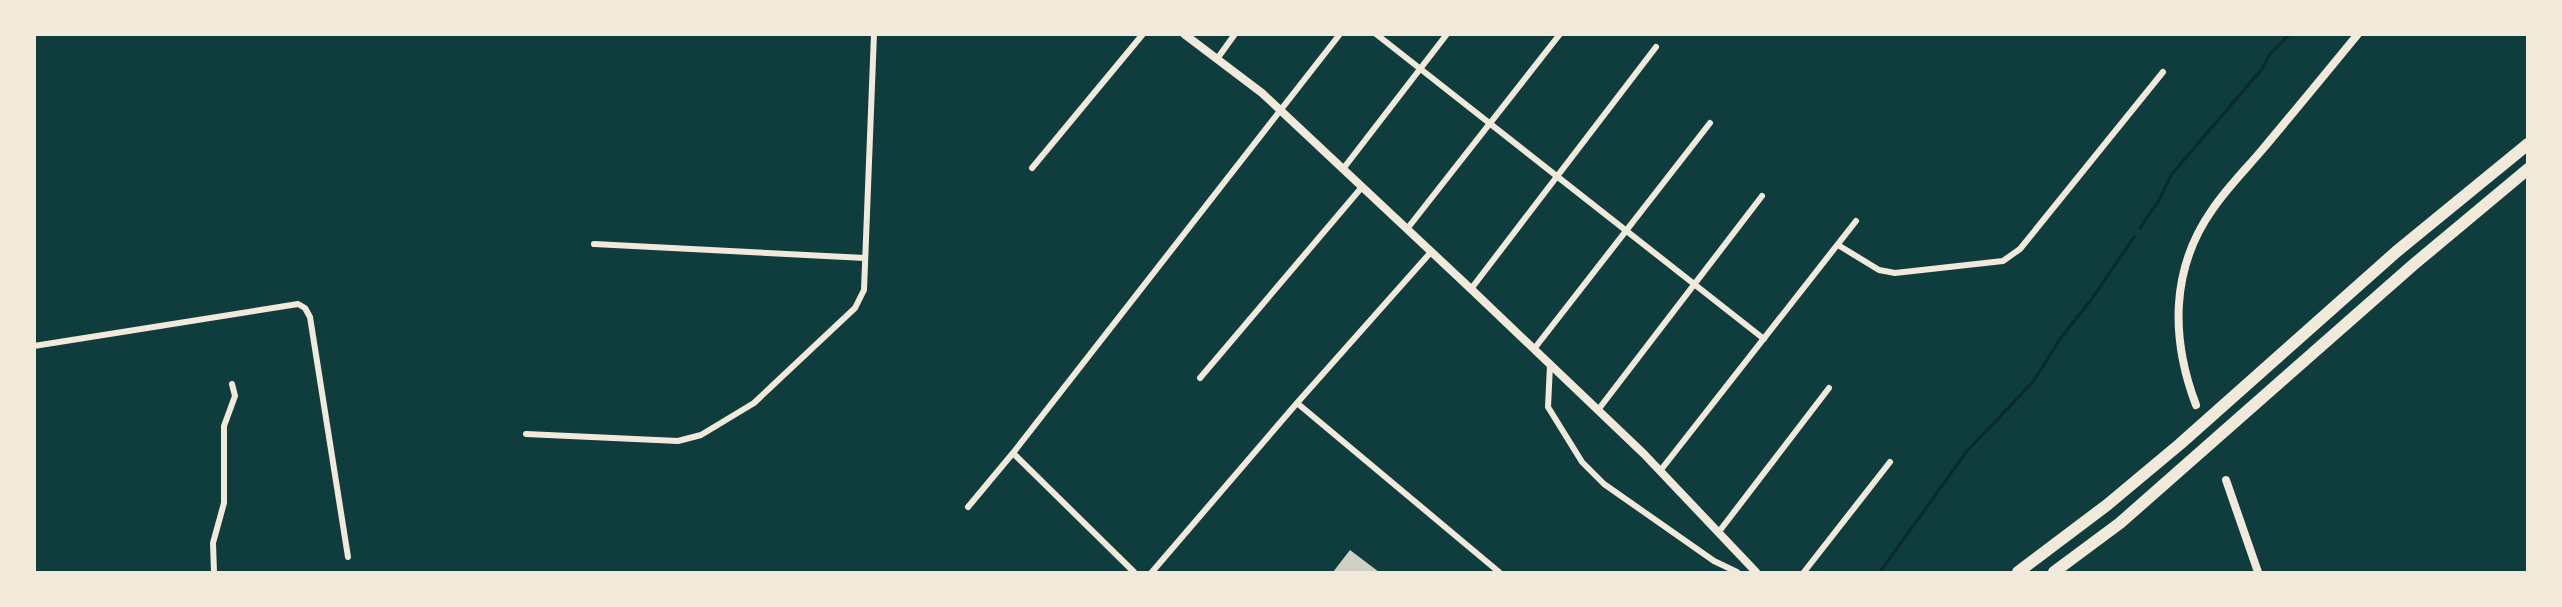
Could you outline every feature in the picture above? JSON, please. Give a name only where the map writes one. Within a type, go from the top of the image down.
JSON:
[{"type":"highway","points":[[2018,573],[2107,505],[2180,444],[2396,252],[2528,144]]},
{"type":"highway","points":[[2054,573],[2120,523],[2404,273],[2528,169]]},
{"type":"street","points":[[526,434],[678,441],[701,435],[760,399],[855,308],[864,290],[874,34]]},
{"type":"street","points":[[1032,168],[1143,34]]},
{"type":"street","points":[[1184,34],[1282,111],[1598,410],[1660,471],[1756,573]]},
{"type":"street","points":[[1217,59],[1234,34]]},
{"type":"street","points":[[968,507],[1282,111],[1340,34]]},
{"type":"street","points":[[1376,34],[1764,339]]},
{"type":"street","points":[[1343,169],[1447,34]]},
{"type":"street","points":[[1407,229],[1560,34]]},
{"type":"street","points":[[2196,405],[2183,368],[2179,344],[2179,294],[2185,263],[2212,210],[2358,34]]},
{"type":"street","points":[[1471,290],[1656,47]]},
{"type":"street","points":[[1838,245],[1879,270],[1895,273],[2003,261],[2020,249],[2163,72]]},
{"type":"street","points":[[1534,349],[1710,123]]},
{"type":"street","points":[[1200,378],[1362,187]]},
{"type":"street","points":[[1598,410],[1762,196]]},
{"type":"street","points":[[1660,471],[1856,221]]},
{"type":"street","points":[[594,244],[865,258]]},
{"type":"street","points":[[1152,573],[1297,403],[1431,252]]},
{"type":"street","points":[[34,346],[297,304],[305,309],[310,317],[348,557]]},
{"type":"street","points":[[1550,365],[1548,407],[1582,462],[1613,491],[1714,561],[1737,573]]},
{"type":"street","points":[[214,573],[213,543],[224,503],[224,426],[235,396],[232,384]]},
{"type":"street","points":[[1718,533],[1829,388]]},
{"type":"street","points":[[1297,403],[1499,573]]},
{"type":"street","points":[[1012,453],[1134,573]]},
{"type":"street","points":[[1804,573],[1890,462]]},
{"type":"street","points":[[2226,480],[2258,573]]},
{"type":"building","points":[[1350,550],[1379,572],[1333,572]]},
{"type":"waterway","points":[[2140,228],[2159,200],[2171,175],[2262,69],[2270,54],[2290,34]]},
{"type":"waterway","points":[[1880,572],[1967,451],[2033,382],[2060,339],[2091,300],[2134,237]]}]
